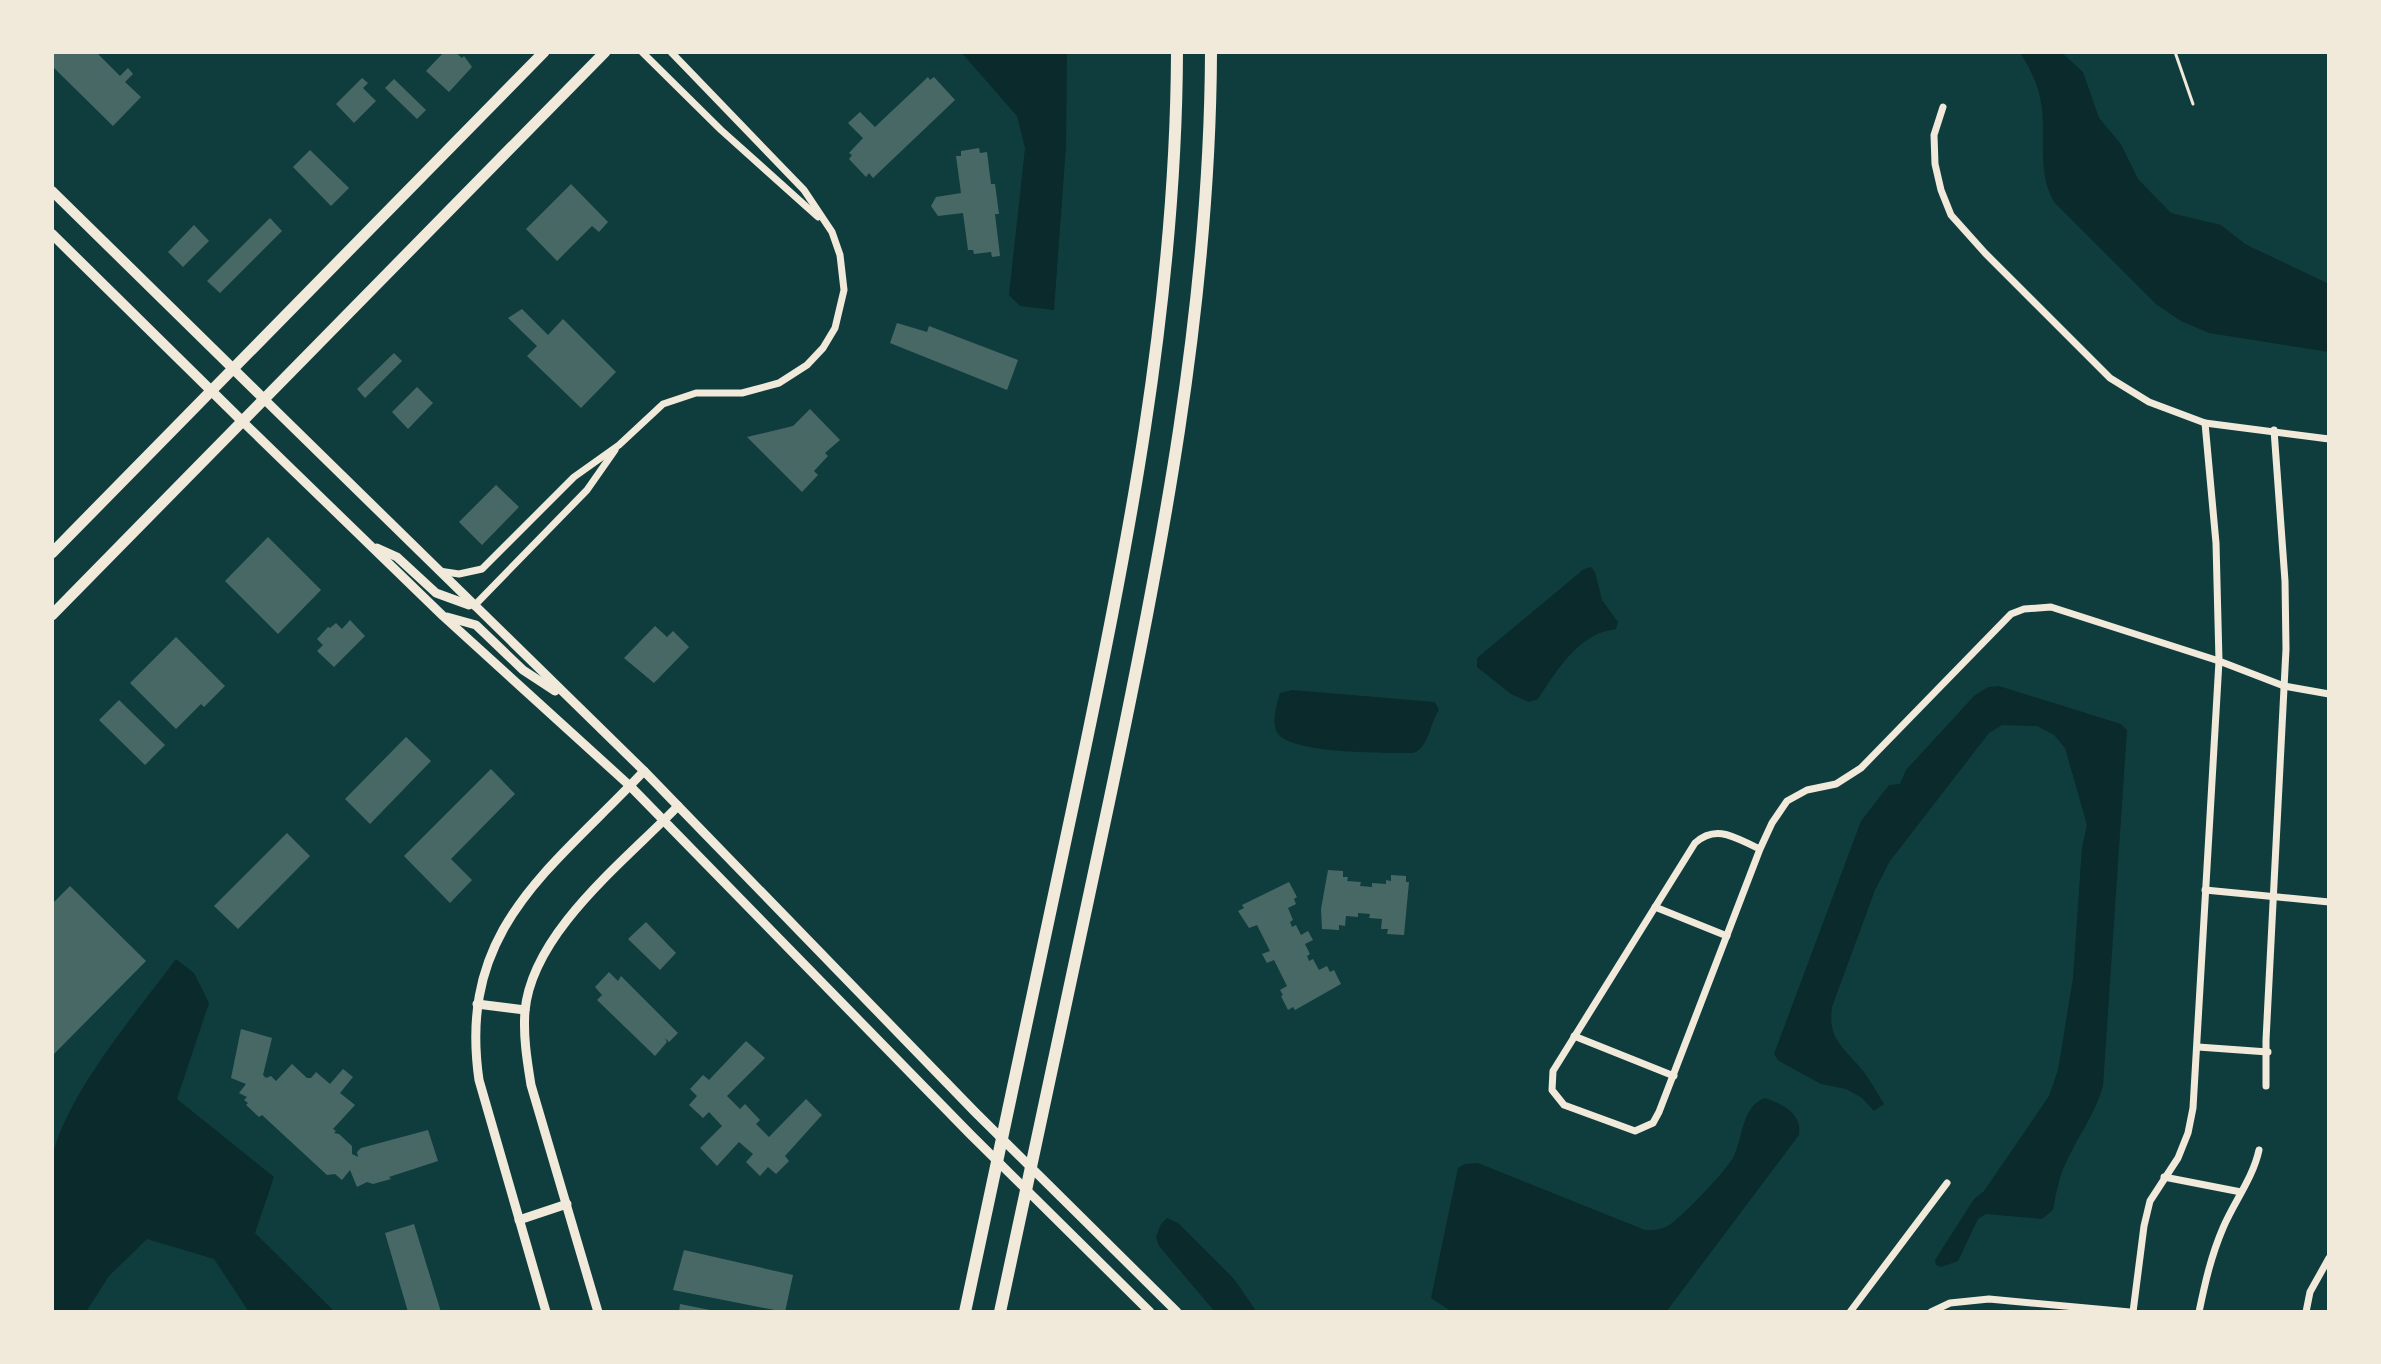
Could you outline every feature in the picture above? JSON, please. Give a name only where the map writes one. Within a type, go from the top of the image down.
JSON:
[{"type":"highway","points":[[965,1312],[1106,652],[1131,519],[1169,238],[1177,118],[1177,52]]},
{"type":"highway","points":[[1000,1312],[1139,659],[1164,525],[1186,385],[1203,241],[1211,119],[1211,52]]},
{"type":"main road","points":[[52,553],[544,52]]},
{"type":"main road","points":[[52,615],[605,52]]},
{"type":"main road","points":[[52,191],[264,399]]},
{"type":"main road","points":[[52,234],[242,421]]},
{"type":"street","points":[[642,52],[826,223]]},
{"type":"street","points":[[437,571],[459,574],[482,569],[574,477],[619,445],[654,410],[668,401],[696,393],[742,393],[789,379],[815,357],[835,328],[844,290],[840,255],[826,223],[804,190],[671,52]]},
{"type":"street","points":[[1943,107],[1934,135],[1935,164],[1951,215],[2110,378],[2149,402],[2205,423],[2329,439]]},
{"type":"street","points":[[740,146],[752,134]]},
{"type":"street","points":[[264,399],[644,771],[975,1112],[1177,1312]]},
{"type":"street","points":[[242,421],[443,616],[630,786],[970,1134],[1150,1312]]},
{"type":"street","points":[[1931,1312],[1950,1303],[1989,1299],[2132,1312],[2150,1201],[2178,1158],[2188,1133],[2198,1047],[2219,661],[2216,543],[2205,423]]},
{"type":"street","points":[[2266,1086],[2284,686],[2285,581],[2274,430]]},
{"type":"street","points":[[474,607],[587,490],[619,445]]},
{"type":"street","points":[[574,477],[587,490]]},
{"type":"street","points":[[371,545],[397,557],[436,593],[474,607]]},
{"type":"street","points":[[1760,849],[1723,834],[1704,834],[1695,843],[1553,1071],[1551,1080],[1557,1099],[1564,1105],[1635,1131],[1653,1123],[1674,1076],[1760,849],[1787,801],[1807,790],[1836,784],[1861,768],[2001,622],[2024,609],[2051,607],[2219,661],[2284,686],[2329,694]]},
{"type":"street","points":[[443,616],[476,625],[523,670],[577,706]]},
{"type":"street","points":[[546,1312],[479,1080],[474,1044],[477,1004],[485,968],[500,932],[517,906],[543,874],[644,771]]},
{"type":"street","points":[[598,1312],[531,1085],[525,1048],[525,1010],[532,978],[548,946],[568,917],[678,806]]},
{"type":"street","points":[[2205,890],[2329,902]]},
{"type":"street","points":[[1655,907],[1727,936]]},
{"type":"street","points":[[477,1004],[525,1010]]},
{"type":"street","points":[[1574,1036],[1674,1076]]},
{"type":"street","points":[[2198,1047],[2268,1052]]},
{"type":"street","points":[[2199,1312],[2210,1261],[2256,1164],[2259,1150]]},
{"type":"street","points":[[2164,1177],[2241,1192]]},
{"type":"street","points":[[1850,1312],[1947,1183]]},
{"type":"street","points":[[519,1220],[567,1204]]},
{"type":"street","points":[[2306,1312],[2310,1292],[2329,1258]]},
{"type":"lane","points":[[2175,52],[2193,104]]},
{"type":"water","points":[[961,52],[1067,52],[1066,146],[1054,310],[1020,306],[1009,295],[1025,148],[1017,116]]},
{"type":"water","points":[[2020,52],[2061,52],[2083,72],[2099,118],[2121,144],[2138,179],[2171,213],[2221,225],[2245,244],[2329,284],[2329,352],[2209,333],[2181,321],[2156,304],[2054,202],[2043,164],[2040,97]]},
{"type":"water","points":[[1591,567],[1602,600],[1618,622],[1616,629],[1603,632],[1580,645],[1561,665],[1538,699],[1529,702],[1511,694],[1477,667],[1477,658],[1584,569]]},
{"type":"water","points":[[1999,686],[2121,724],[2127,730],[2103,1086],[2064,1167],[2053,1210],[2042,1219],[1986,1214],[1978,1219],[1958,1261],[1941,1267],[1936,1265],[1935,1260],[1974,1199],[1984,1191],[2049,1096],[2058,1070],[2073,978],[2082,847],[2087,825],[2065,748],[2054,735],[2037,726],[2002,725],[1989,733],[1890,861],[1875,890],[1832,1007],[1831,1018],[1839,1043],[1864,1072],[1884,1104],[1874,1111],[1862,1098],[1846,1089],[1821,1084],[1779,1061],[1774,1054],[1861,821],[1889,785],[1900,784],[1906,770],[1975,695],[1988,687]]},
{"type":"water","points":[[1292,690],[1435,702],[1439,710],[1427,739],[1414,753],[1323,749],[1289,741],[1276,731],[1275,714],[1280,693]]},
{"type":"water","points":[[176,959],[194,973],[209,1003],[177,1099],[274,1177],[255,1233],[335,1312],[249,1312],[214,1259],[147,1239],[109,1276],[86,1312],[52,1312],[52,1158],[60,1133],[72,1107],[105,1054]]},
{"type":"water","points":[[1765,1098],[1795,1115],[1799,1135],[1666,1312],[1452,1312],[1431,1298],[1458,1168],[1478,1163],[1645,1230],[1660,1229],[1684,1212],[1723,1171],[1734,1156],[1747,1115],[1757,1102]]},
{"type":"water","points":[[1167,1218],[1178,1223],[1234,1279],[1257,1312],[1215,1312],[1159,1246],[1156,1237]]},
{"type":"building","points":[[52,52],[96,52],[120,76],[128,68],[133,74],[125,82],[141,97],[113,126],[52,66]]},
{"type":"building","points":[[444,52],[464,56],[472,67],[449,92],[426,71]]},
{"type":"building","points":[[928,77],[930,80],[934,77],[955,100],[873,178],[869,173],[866,177],[849,159],[852,155],[849,153],[863,138],[848,123],[860,112],[875,127]]},
{"type":"building","points":[[362,78],[368,83],[363,88],[376,101],[354,123],[336,104]]},
{"type":"building","points":[[394,79],[426,110],[417,119],[385,88]]},
{"type":"building","points":[[979,148],[980,153],[987,152],[991,184],[995,184],[1000,256],[992,257],[991,252],[974,254],[973,250],[968,250],[963,213],[938,216],[931,206],[936,197],[961,193],[956,156],[961,156],[961,151]]},
{"type":"building","points":[[310,150],[349,188],[331,206],[293,167]]},
{"type":"building","points":[[571,184],[608,222],[599,232],[592,226],[557,261],[526,229]]},
{"type":"building","points":[[270,218],[282,231],[220,293],[207,281]]},
{"type":"building","points":[[194,225],[209,241],[183,267],[168,252]]},
{"type":"building","points":[[522,309],[548,335],[563,319],[616,372],[581,408],[527,356],[537,346],[508,318]]},
{"type":"building","points":[[897,323],[927,332],[929,326],[1018,360],[1007,390],[890,343]]},
{"type":"building","points":[[394,353],[402,361],[365,398],[357,389]]},
{"type":"building","points":[[417,387],[433,403],[408,429],[392,412]]},
{"type":"building","points":[[810,409],[840,440],[825,453],[828,456],[814,471],[818,475],[802,492],[747,437],[793,426]]},
{"type":"building","points":[[496,485],[519,507],[482,545],[459,522]]},
{"type":"building","points":[[268,537],[321,590],[278,634],[225,581]]},
{"type":"building","points":[[350,620],[365,636],[334,667],[317,651],[323,645],[317,639],[328,627],[336,623],[342,629]]},
{"type":"building","points":[[655,626],[667,637],[673,631],[689,647],[654,683],[624,658]]},
{"type":"building","points":[[176,637],[225,686],[176,729],[130,683]]},
{"type":"building","points":[[119,700],[165,745],[145,765],[99,720]]},
{"type":"building","points":[[406,737],[431,761],[370,824],[345,799]]},
{"type":"building","points":[[491,769],[515,794],[451,859],[472,880],[450,903],[404,856]]},
{"type":"building","points":[[287,833],[310,856],[238,929],[214,906]]},
{"type":"building","points":[[1328,870],[1343,871],[1343,877],[1348,877],[1347,881],[1372,887],[1372,883],[1386,884],[1386,880],[1391,881],[1391,875],[1406,876],[1406,882],[1409,882],[1404,935],[1387,934],[1388,929],[1381,929],[1382,919],[1358,913],[1358,917],[1346,916],[1345,926],[1339,925],[1339,930],[1322,929],[1321,909]]},
{"type":"building","points":[[1289,882],[1297,897],[1294,899],[1296,904],[1288,908],[1293,920],[1290,922],[1292,927],[1296,925],[1301,935],[1308,931],[1313,940],[1305,944],[1310,954],[1307,956],[1309,961],[1313,959],[1319,970],[1327,966],[1330,972],[1334,970],[1341,984],[1295,1010],[1293,1007],[1288,1010],[1281,996],[1280,990],[1287,986],[1274,960],[1267,963],[1262,954],[1270,951],[1257,925],[1249,928],[1238,911],[1244,908],[1242,905]]},
{"type":"building","points":[[70,886],[146,961],[52,1056],[52,904]]},
{"type":"building","points":[[646,922],[676,953],[660,970],[628,939]]},
{"type":"building","points":[[609,972],[618,981],[621,976],[678,1033],[669,1042],[665,1038],[667,1042],[655,1056],[597,1000],[602,995],[595,987]]},
{"type":"building","points":[[241,1029],[272,1038],[263,1075],[266,1078],[271,1076],[276,1081],[292,1064],[307,1078],[316,1072],[330,1084],[343,1069],[353,1077],[340,1093],[355,1105],[333,1129],[352,1146],[352,1154],[358,1157],[357,1152],[361,1148],[428,1130],[438,1161],[389,1177],[391,1179],[373,1184],[367,1182],[357,1187],[350,1170],[342,1180],[335,1174],[327,1175],[262,1115],[259,1117],[246,1105],[248,1103],[244,1100],[247,1097],[239,1093],[246,1084],[231,1078]]},
{"type":"building","points":[[746,1041],[765,1058],[727,1096],[740,1109],[745,1104],[760,1120],[756,1124],[769,1137],[806,1099],[822,1115],[785,1156],[789,1161],[776,1174],[768,1167],[760,1176],[746,1162],[753,1154],[739,1142],[717,1166],[700,1148],[722,1126],[709,1112],[703,1118],[689,1105],[697,1096],[690,1089],[703,1075],[709,1080]]},
{"type":"building","points":[[414,1224],[441,1312],[408,1312],[385,1233]]},
{"type":"building","points":[[684,1250],[793,1275],[785,1312],[673,1290]]},
{"type":"building","points":[[680,1304],[715,1311],[715,1312],[679,1312]]}]
